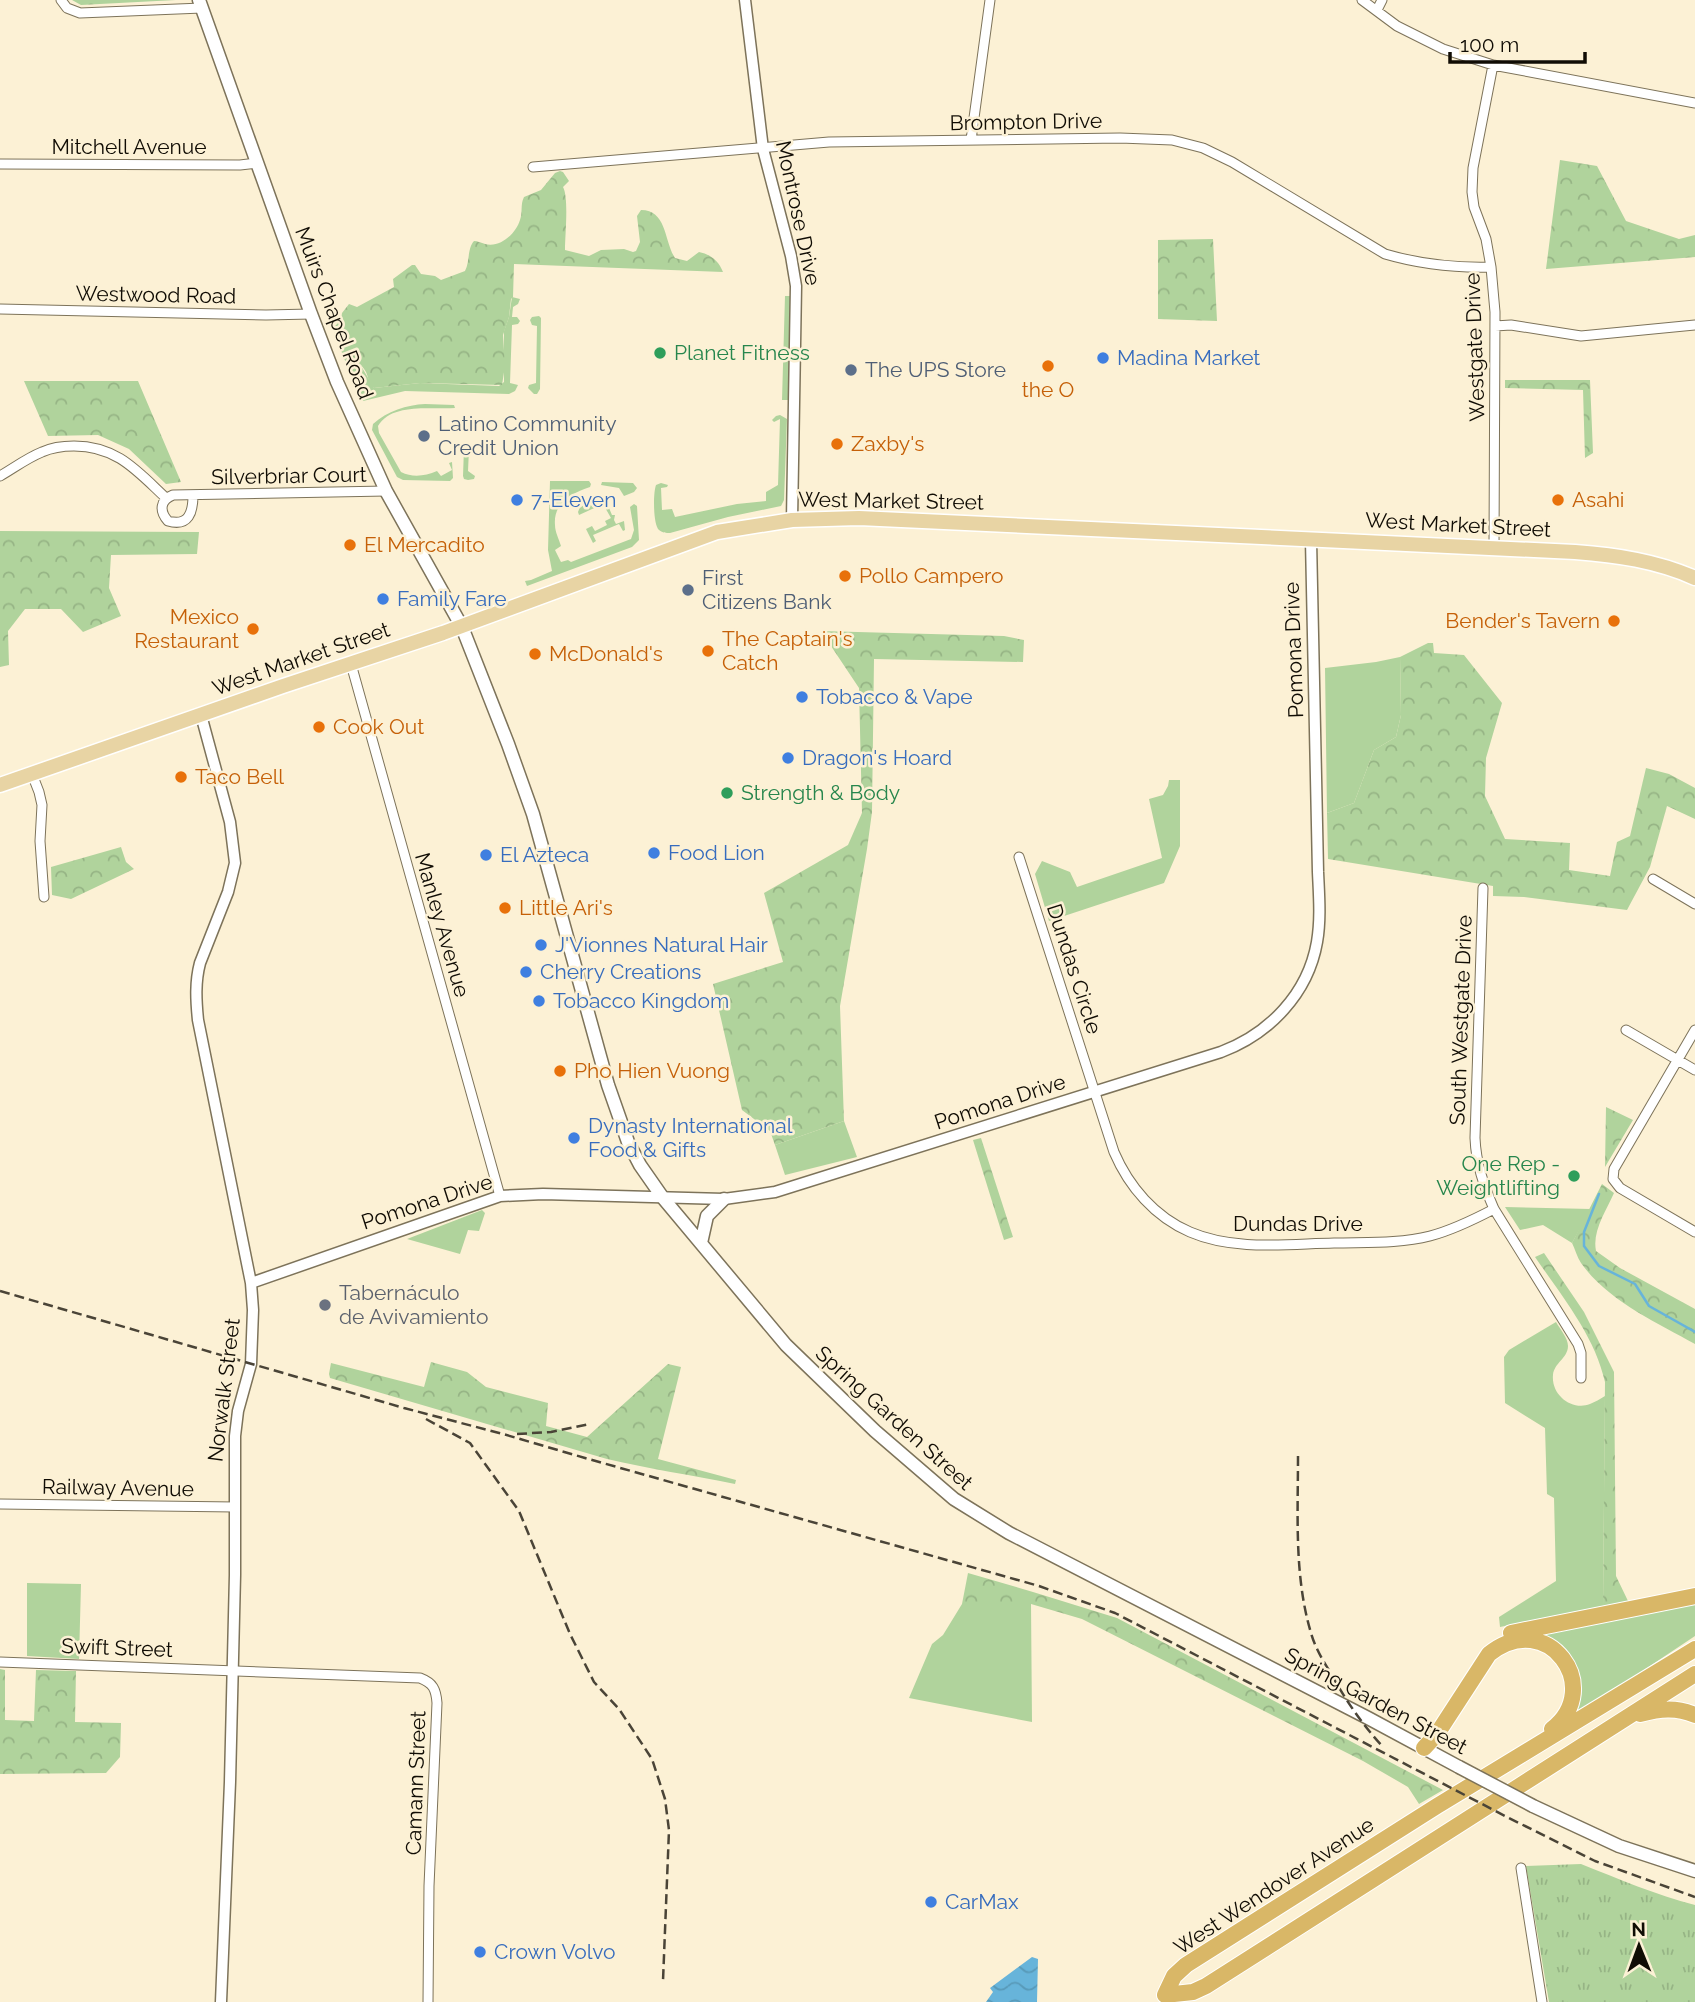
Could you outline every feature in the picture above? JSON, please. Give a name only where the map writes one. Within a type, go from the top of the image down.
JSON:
[{"type":"highway","points":[[1424,1748],[1427,1728],[1476,1655],[1492,1640],[1514,1632],[1695,1597]]},
{"type":"highway","points":[[1424,1748],[1437,1734],[1483,1662],[1498,1647],[1517,1639],[1542,1642],[1557,1653],[1567,1666],[1573,1695],[1568,1711],[1560,1721],[1437,1806]]},
{"type":"highway","name":"West Wendover Avenue","points":[[1168,1998],[1174,1976],[1186,1965],[1437,1806],[1695,1649]]},
{"type":"highway","name":"West Wendover Avenue","points":[[1168,1998],[1206,1986],[1695,1675]]},
{"type":"highway","points":[[1628,1718],[1658,1709],[1681,1709],[1695,1715]]},
{"type":"main road","name":"Muirs Chapel Road","points":[[201,4],[337,382],[386,492],[461,626]]},
{"type":"main road","name":"West Market Street","points":[[0,785],[461,626],[717,532],[792,520],[859,518],[1494,547],[1613,555],[1648,562],[1695,578]]},
{"type":"main road","name":"Spring Garden Street","points":[[461,626],[533,814],[608,1085],[628,1142],[663,1198],[804,1364],[875,1431],[954,1499],[1009,1533],[1533,1805],[1619,1846],[1695,1871]]},
{"type":"main road","points":[[701,1243],[707,1216],[724,1199]]},
{"type":"street","points":[[61,0],[67,8],[80,13],[201,4]]},
{"type":"street","name":"Montrose Drive","points":[[745,0],[763,149],[791,256],[796,286],[792,520]]},
{"type":"street","points":[[971,140],[990,0]]},
{"type":"street","points":[[1362,0],[1397,26],[1443,49],[1493,65],[1695,103]]},
{"type":"street","points":[[1377,10],[1382,0]]},
{"type":"street","name":"Westgate Drive","points":[[1493,65],[1473,168],[1472,192],[1491,267],[1495,326],[1494,547]]},
{"type":"street","name":"Brompton Drive","points":[[533,167],[829,142],[1120,138],[1172,140],[1203,148],[1233,162],[1385,254],[1410,262],[1491,267]]},
{"type":"street","name":"Mitchell Avenue","points":[[0,164],[257,163]]},
{"type":"street","name":"Westwood Road","points":[[0,309],[311,314]]},
{"type":"street","points":[[1495,326],[1581,336],[1695,325]]},
{"type":"street","name":"Silverbriar Court","points":[[0,476],[34,455],[54,448],[95,448],[128,462],[166,498]]},
{"type":"street","name":"Silverbriar Court","points":[[193,495],[192,511],[184,520],[168,521],[162,506],[166,498],[173,495],[386,492]]},
{"type":"street","name":"Pomona Drive","points":[[251,1283],[500,1196],[543,1194],[724,1199],[790,1188],[1222,1052],[1250,1040],[1281,1013],[1298,991],[1317,942],[1319,918],[1311,540]]},
{"type":"street","name":"Manley Avenue","points":[[351,664],[500,1196]]},
{"type":"street","name":"Norwalk Street","points":[[201,715],[230,822],[235,863],[228,892],[200,962],[196,1001],[251,1283],[253,1310],[251,1364],[236,1423],[233,1670],[221,2002]]},
{"type":"street","points":[[32,774],[42,805],[40,841],[44,897]]},
{"type":"street","name":"Dundas Circle","points":[[1019,857],[1096,1091]]},
{"type":"street","points":[[1653,879],[1695,904]]},
{"type":"street","name":"South Westgate Drive","points":[[1483,888],[1475,1138],[1480,1176],[1494,1209],[1578,1344],[1581,1353],[1581,1378]]},
{"type":"street","points":[[1626,1030],[1695,1070]]},
{"type":"street","points":[[1695,1030],[1614,1169],[1613,1179],[1620,1188],[1695,1232]]},
{"type":"street","name":"Dundas Drive","points":[[1096,1091],[1119,1163],[1138,1193],[1177,1226],[1216,1241],[1260,1244],[1414,1239],[1446,1232],[1494,1209]]},
{"type":"street","name":"Railway Avenue","points":[[0,1504],[235,1507]]},
{"type":"street","name":"Swift Street","points":[[0,1662],[233,1670]]},
{"type":"street","name":"Camann Street","points":[[233,1670],[419,1678],[430,1682],[435,1688],[437,1703],[429,1886],[428,2002]]},
{"type":"street","points":[[1521,1868],[1542,2002]]},
{"type":"green space","points":[[72,0],[176,0],[81,5]]},
{"type":"green space","points":[[1560,160],[1597,166],[1626,221],[1679,239],[1695,235],[1695,257],[1546,269]]},
{"type":"green space","points":[[560,171],[569,181],[563,187],[566,208],[565,250],[589,256],[601,250],[636,251],[640,242],[637,216],[641,210],[649,211],[656,215],[664,228],[675,258],[687,261],[699,252],[703,253],[717,261],[723,272],[514,264],[513,297],[503,335],[505,366],[502,385],[420,383],[374,388],[359,363],[342,353],[334,331],[349,304],[357,307],[394,287],[393,279],[412,265],[415,265],[421,274],[435,276],[441,280],[465,271],[474,241],[491,245],[507,238],[518,225],[524,197],[541,190],[555,173]]},
{"type":"green space","points":[[1213,239],[1217,321],[1158,319],[1158,240]]},
{"type":"green space","points":[[785,296],[790,296],[788,400],[782,400]]},
{"type":"green space","points":[[512,297],[520,299],[513,307],[512,317],[517,317],[520,321],[512,325],[510,383],[518,385],[515,391],[509,394],[405,391],[363,401],[359,396],[342,353],[344,352],[357,359],[374,388],[420,383],[499,386],[504,382],[504,331]]},
{"type":"green space","points":[[539,316],[540,389],[534,394],[528,388],[536,383],[537,326],[532,325],[530,320]]},
{"type":"green space","points":[[1505,380],[1590,380],[1593,453],[1585,458],[1583,390],[1505,388]]},
{"type":"green space","points":[[24,381],[138,381],[181,482],[166,484],[129,449],[98,435],[48,436]]},
{"type":"green space","points":[[425,404],[454,405],[455,408],[414,409],[393,413],[384,418],[378,426],[379,433],[401,472],[419,476],[437,471],[441,476],[452,470],[449,463],[452,462],[453,478],[450,481],[403,480],[397,477],[372,430],[373,424],[391,412]]},
{"type":"green space","points":[[780,415],[787,419],[784,500],[781,506],[670,533],[659,530],[654,501],[656,485],[661,483],[668,485],[661,488],[662,510],[672,509],[675,517],[766,501],[766,492],[778,485],[780,419],[774,422],[772,420]]},
{"type":"green space","points":[[464,448],[469,449],[468,471],[475,476],[474,479],[464,479],[463,476]]},
{"type":"green space","points":[[550,481],[589,481],[591,484],[565,500],[557,511],[555,528],[561,546],[555,550],[561,562],[571,562],[631,539],[634,530],[630,507],[634,504],[637,506],[639,540],[632,547],[527,586],[525,581],[552,571],[548,550]]},
{"type":"green space","points":[[602,482],[633,483],[637,488],[624,496],[619,488],[601,485]]},
{"type":"green space","points":[[607,495],[613,497],[606,501],[612,515],[615,515],[616,524],[624,521],[625,530],[623,531],[619,524],[593,535],[596,541],[593,543],[586,529],[592,526],[595,531],[607,525],[605,521],[611,518],[603,504],[579,515],[578,512],[580,507]]},
{"type":"green space","points":[[0,531],[199,532],[197,554],[111,555],[109,588],[121,616],[83,632],[61,609],[25,609],[8,631],[9,665],[0,667]]},
{"type":"green space","points":[[821,631],[1004,636],[1024,640],[1023,662],[874,659],[872,812],[840,1006],[844,1121],[775,1145],[770,1131],[742,1110],[713,984],[783,962],[764,893],[848,845],[862,813],[859,688]]},
{"type":"green space","points":[[1433,643],[1434,653],[1464,655],[1502,703],[1486,758],[1485,796],[1505,839],[1570,843],[1569,870],[1610,876],[1617,842],[1630,836],[1646,768],[1669,774],[1695,788],[1695,819],[1667,806],[1650,867],[1627,910],[1524,897],[1493,896],[1493,886],[1328,859],[1327,813],[1354,803],[1374,750],[1396,737],[1401,715],[1400,657]]},
{"type":"green space","points":[[1400,657],[1401,715],[1396,737],[1374,750],[1354,803],[1327,813],[1325,668]]},
{"type":"green space","points":[[1169,780],[1180,780],[1180,846],[1164,883],[1049,921],[1035,874],[1042,861],[1070,872],[1077,887],[1162,858],[1149,799],[1163,795]]},
{"type":"green space","points":[[121,847],[126,862],[134,869],[71,899],[52,895],[51,867]]},
{"type":"green space","points":[[1606,1107],[1633,1120],[1605,1167]]},
{"type":"green space","points":[[844,1121],[857,1157],[785,1175],[775,1145]]},
{"type":"green space","points":[[981,1138],[1013,1237],[1004,1240],[973,1140]]},
{"type":"green space","points":[[1602,1184],[1614,1193],[1598,1229],[1596,1251],[1620,1268],[1695,1309],[1695,1344],[1619,1300],[1592,1276],[1580,1261],[1572,1243]]},
{"type":"green space","points":[[1505,1207],[1591,1209],[1572,1243],[1543,1225],[1520,1230]]},
{"type":"green space","points":[[482,1210],[485,1213],[479,1231],[468,1230],[460,1254],[407,1239]]},
{"type":"green space","points":[[1544,1253],[1584,1312],[1614,1372],[1616,1576],[1628,1601],[1603,1606],[1605,1382],[1585,1332],[1535,1257]]},
{"type":"green space","points":[[1556,1322],[1568,1346],[1553,1375],[1555,1389],[1564,1400],[1583,1406],[1605,1396],[1603,1606],[1500,1627],[1499,1617],[1556,1581],[1554,1498],[1547,1494],[1545,1428],[1505,1403],[1504,1357],[1509,1350]]},
{"type":"green space","points":[[431,1362],[467,1372],[486,1387],[548,1403],[546,1426],[587,1437],[668,1364],[681,1367],[658,1459],[736,1480],[735,1484],[607,1459],[330,1378],[329,1374],[331,1363],[424,1387]]},
{"type":"green space","points":[[968,1573],[1117,1618],[1443,1790],[1419,1804],[1408,1787],[1363,1761],[1082,1619],[1031,1604],[962,1604]]},
{"type":"green space","points":[[27,1583],[81,1584],[79,1659],[27,1656]]},
{"type":"green space","points":[[1695,1600],[1695,1636],[1566,1722],[1579,1686],[1533,1636]]},
{"type":"green space","points":[[962,1604],[1031,1604],[1032,1722],[909,1698],[932,1644],[943,1635]]},
{"type":"green space","points":[[0,1669],[5,1670],[5,1720],[34,1721],[36,1670],[76,1671],[75,1722],[121,1723],[120,1757],[106,1773],[0,1774]]},
{"type":"green space","points":[[1581,1864],[1652,1892],[1695,1905],[1695,2002],[1549,2002],[1526,1866]]},
{"type":"water","points":[[1032,1957],[1038,1959],[1037,2002],[986,2002],[993,1992],[990,1988]]},
{"type":"waterway","points":[[1599,1194],[1584,1232],[1584,1246],[1599,1266],[1635,1284],[1649,1306],[1695,1332]]},
{"type":"railway","points":[[0,1291],[404,1408],[1039,1586],[1115,1613],[1595,1861],[1695,1897]]},
{"type":"railway","points":[[426,1419],[470,1443],[519,1511],[570,1634],[594,1682],[619,1709],[652,1759],[665,1799],[669,1830],[663,1981]]},
{"type":"railway","points":[[517,1434],[551,1432],[590,1424]]},
{"type":"railway","points":[[1298,1456],[1299,1568],[1311,1633],[1319,1653],[1342,1692],[1383,1747]]},
{"type":"place","name":"Planet Fitness","points":[[660,353]]},
{"type":"place","name":"Madina Market","points":[[1103,358]]},
{"type":"place","name":"the O","points":[[1048,366]]},
{"type":"place","name":"The UPS Store","points":[[851,370]]},
{"type":"place","name":"Latino Community Credit Union","points":[[424,436]]},
{"type":"place","name":"Zaxby's","points":[[837,444]]},
{"type":"place","name":"7-Eleven","points":[[517,500]]},
{"type":"place","name":"Asahi","points":[[1558,500]]},
{"type":"place","name":"El Mercadito","points":[[350,545]]},
{"type":"place","name":"Pollo Campero","points":[[845,576]]},
{"type":"place","name":"First Citizens Bank","points":[[688,590]]},
{"type":"place","name":"Family Fare","points":[[383,599]]},
{"type":"place","name":"Bender's Tavern","points":[[1614,621]]},
{"type":"place","name":"Mexico Restaurant","points":[[253,629]]},
{"type":"place","name":"The Captain's Catch","points":[[708,651]]},
{"type":"place","name":"McDonald's","points":[[535,654]]},
{"type":"place","name":"Tobacco & Vape","points":[[802,697]]},
{"type":"place","name":"Cook Out","points":[[319,727]]},
{"type":"place","name":"Dragon's Hoard","points":[[788,758]]},
{"type":"place","name":"Taco Bell","points":[[181,777]]},
{"type":"place","name":"Strength & Body","points":[[727,793]]},
{"type":"place","name":"Food Lion","points":[[654,853]]},
{"type":"place","name":"El Azteca","points":[[486,855]]},
{"type":"place","name":"Little Ari's","points":[[505,908]]},
{"type":"place","name":"J'Vionnes Natural Hair","points":[[541,945]]},
{"type":"place","name":"Cherry Creations","points":[[526,972]]},
{"type":"place","name":"Tobacco Kingdom","points":[[539,1001]]},
{"type":"place","name":"Pho Hien Vuong","points":[[560,1071]]},
{"type":"place","name":"Dynasty International Food & Gifts","points":[[574,1138]]},
{"type":"place","name":"One Rep - Weightlifting","points":[[1574,1176]]},
{"type":"place","name":"Tabernáculo de Avivamiento","points":[[325,1305]]},
{"type":"place","name":"CarMax","points":[[931,1902]]},
{"type":"place","name":"Crown Volvo","points":[[480,1952]]}]
